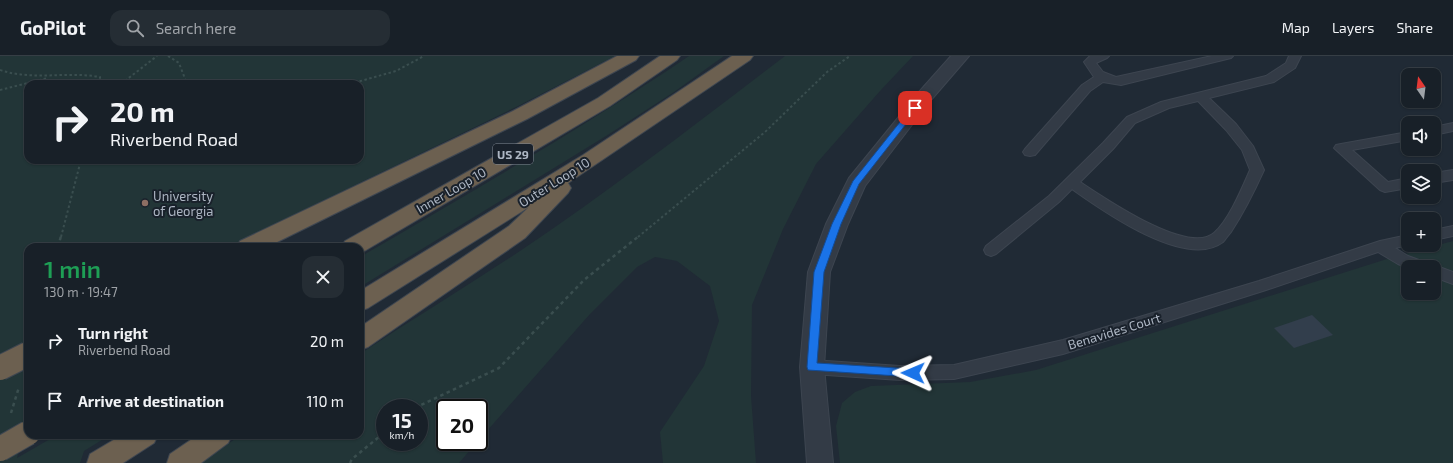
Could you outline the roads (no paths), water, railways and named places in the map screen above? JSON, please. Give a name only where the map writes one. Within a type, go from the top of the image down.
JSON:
[{"type":"highway","points":[[256,243],[520,115],[630,56]]},
{"type":"highway","name":"Inner Loop 10","points":[[360,243],[604,102],[671,56]]},
{"type":"highway","name":"Outer Loop 10","points":[[364,300],[590,160],[744,56]]},
{"type":"highway","points":[[364,337],[517,232],[590,160]]},
{"type":"highway","points":[[0,368],[24,356]]},
{"type":"highway","points":[[0,449],[19,424]]},
{"type":"highway","points":[[101,463],[140,439]]},
{"type":"highway","points":[[180,463],[213,439]]},
{"type":"street","points":[[820,463],[812,367],[819,272],[837,224],[856,183],[924,96],[960,56]]},
{"type":"lane","points":[[1103,56],[1095,58],[1090,62],[1092,67],[1102,77],[1111,81],[1121,81],[1227,56]]},
{"type":"lane","points":[[991,250],[1054,199],[1108,146],[1131,120],[1165,105],[1270,79],[1291,64],[1295,56]]},
{"type":"lane","points":[[1030,152],[1086,88],[1102,77]]},
{"type":"lane","points":[[1071,182],[1120,214],[1182,243],[1204,245],[1217,238],[1238,210],[1257,170],[1248,148],[1231,127],[1200,96]]},
{"type":"lane","points":[[1441,130],[1453,127]]},
{"type":"lane","points":[[1401,137],[1341,148],[1385,187],[1401,184]]},
{"type":"lane","points":[[1441,177],[1453,175]]},
{"type":"lane","points":[[1441,234],[1453,231]]},
{"type":"lane","name":"Benavides Court","points":[[812,367],[900,373],[961,371],[1063,347],[1261,286],[1380,246],[1401,242]]},
{"type":"lane","points":[[1380,246],[1403,260]]},
{"type":"lane","points":[[1441,274],[1453,278]]},
{"type":"place","name":"University of Georgia","points":[[145,203]]}]
